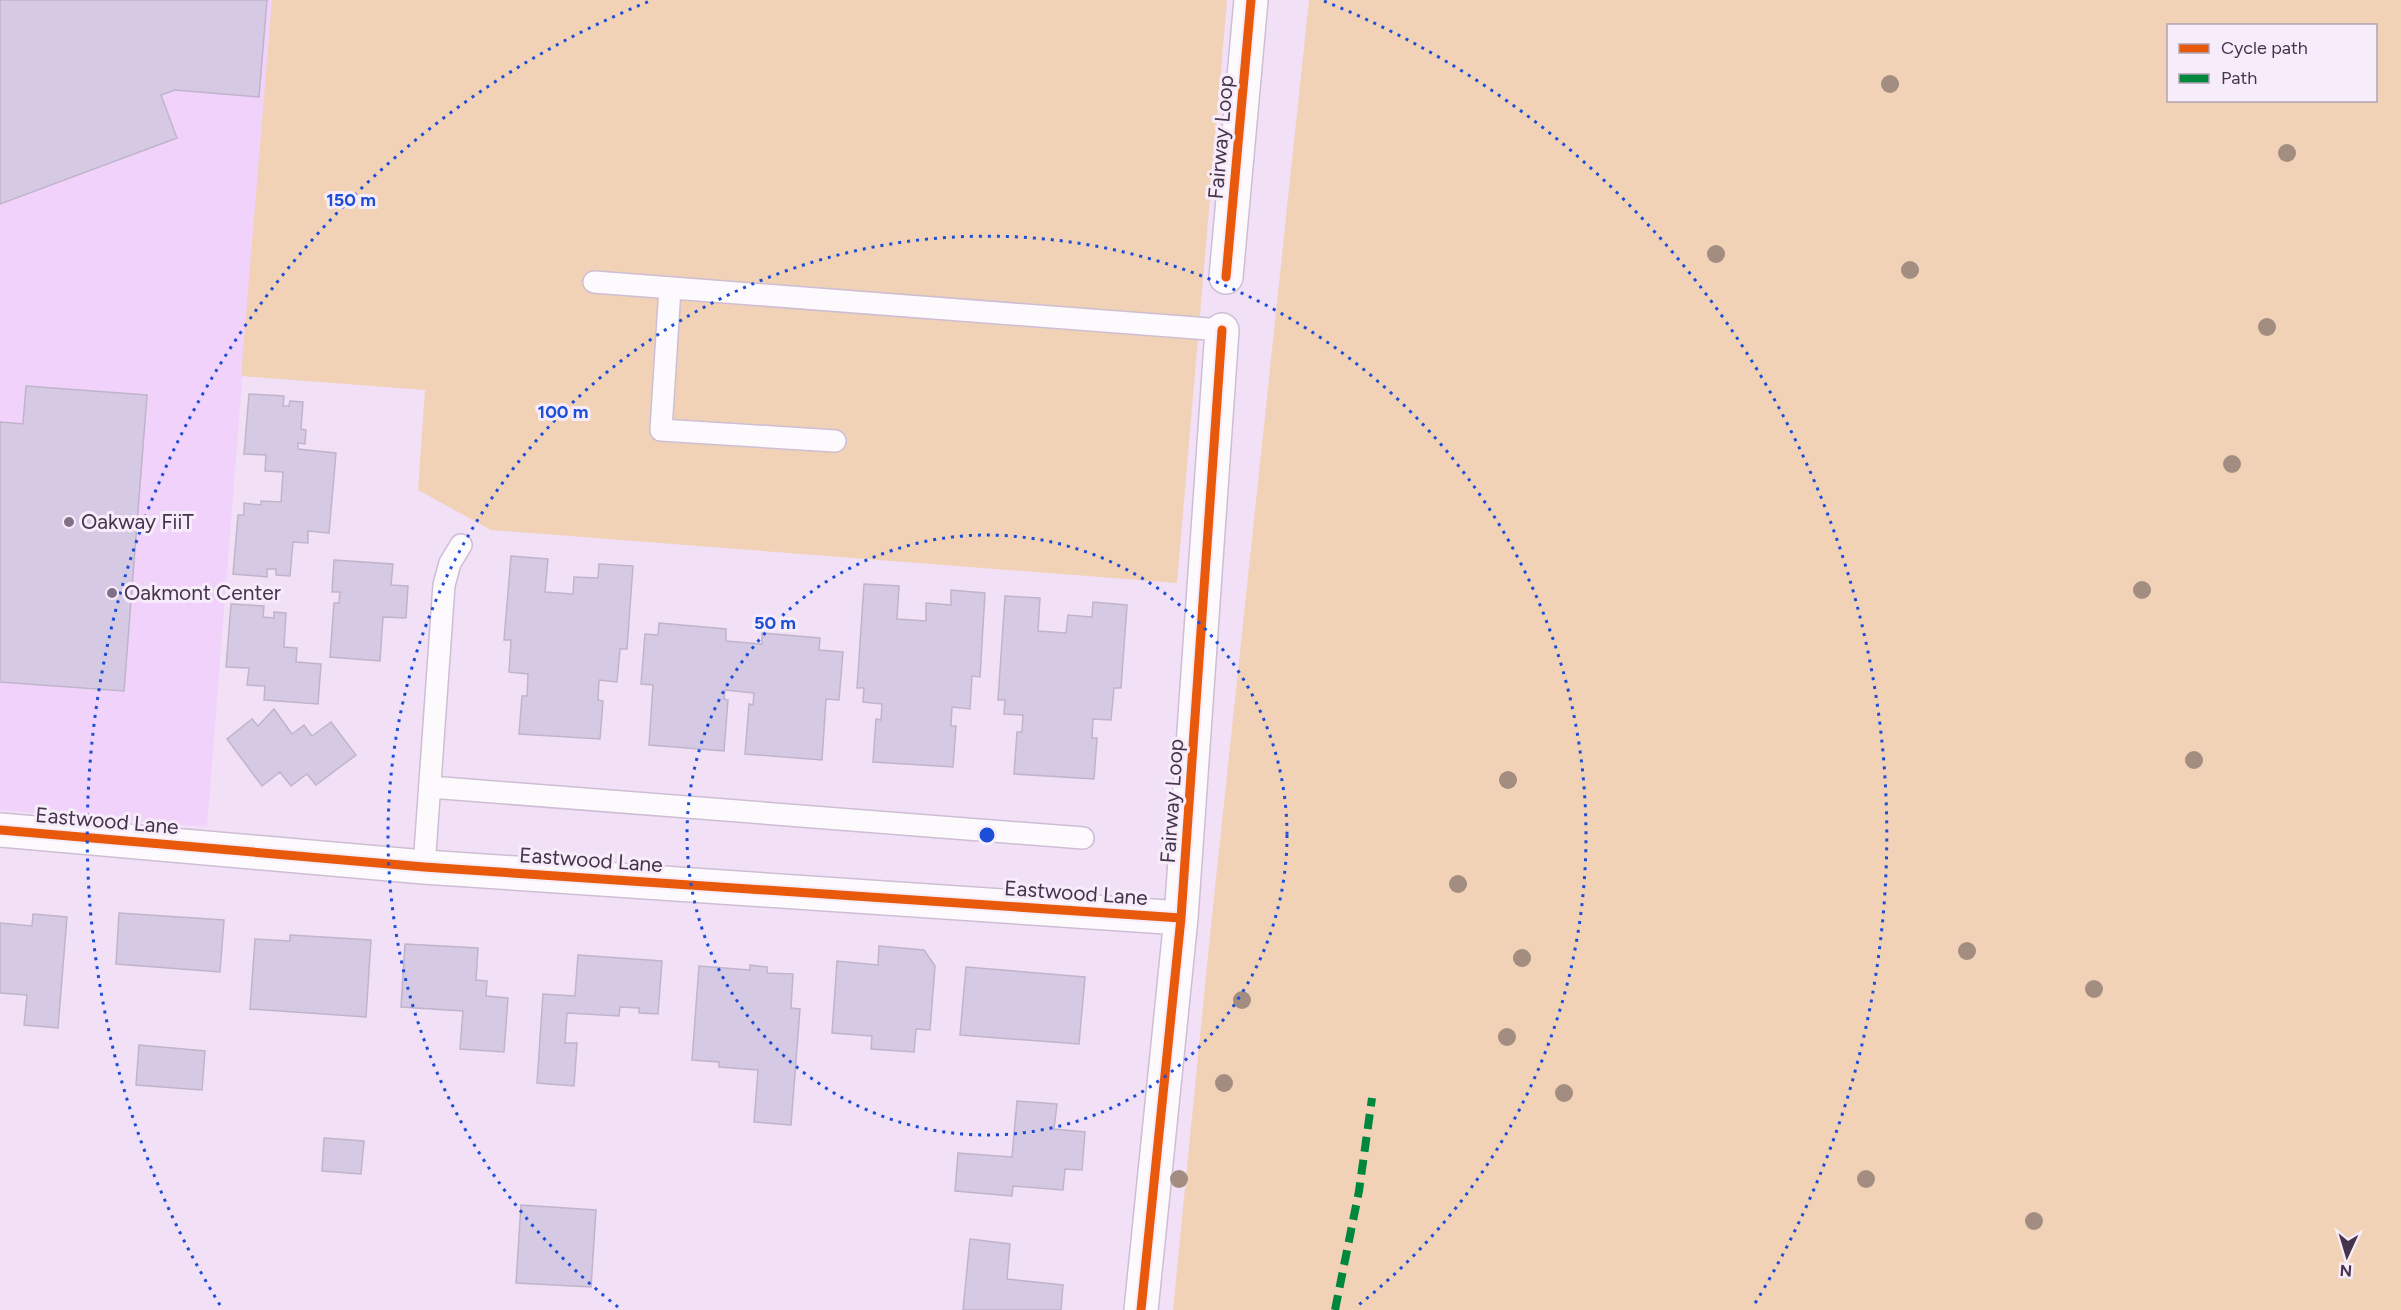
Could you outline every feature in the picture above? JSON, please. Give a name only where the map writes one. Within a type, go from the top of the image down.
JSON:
[{"type":"street","name":"Fairway Loop","points":[[1226,277],[1251,0]]},
{"type":"street","name":"Fairway Loop","points":[[1141,1310],[1181,918],[1222,330]]},
{"type":"street","name":"Eastwood Lane","points":[[0,830],[424,867],[1181,918]]},
{"type":"lane","points":[[594,282],[1222,330]]},
{"type":"lane","points":[[670,288],[662,430],[835,441]]},
{"type":"lane","points":[[424,867],[444,585],[450,563],[461,545]]},
{"type":"lane","points":[[430,788],[1083,838]]},
{"type":"shaded area","name":"Oakmont Center","points":[[0,0],[272,0],[207,827],[0,810]]},
{"type":"shaded area","points":[[272,0],[1227,0],[1177,583],[491,530],[418,490],[425,390],[241,376]]},
{"type":"shaded area","points":[[1309,0],[2401,0],[2401,1310],[1173,1310],[1209,945]]},
{"type":"building","points":[[0,0],[267,0],[259,97],[175,90],[161,95],[177,138],[0,204]]},
{"type":"building","name":"Oakway FiiT","points":[[26,386],[147,395],[124,691],[0,682],[0,422],[23,424]]},
{"type":"building","points":[[249,394],[284,396],[283,406],[289,406],[290,401],[303,402],[301,429],[306,430],[305,444],[298,443],[298,449],[336,453],[329,533],[308,531],[308,543],[293,542],[290,576],[276,575],[276,569],[267,569],[267,577],[233,574],[238,515],[244,515],[244,503],[261,505],[261,501],[281,502],[283,472],[265,471],[266,455],[244,454]]},
{"type":"building","points":[[511,556],[548,559],[545,592],[573,594],[574,577],[598,578],[599,564],[633,566],[627,649],[620,649],[617,682],[599,680],[598,700],[603,701],[600,739],[519,734],[522,696],[527,696],[528,674],[509,672],[511,640],[504,640]]},
{"type":"building","points":[[334,560],[393,564],[391,585],[408,586],[406,618],[383,617],[380,661],[330,657],[334,603],[339,603],[340,592],[332,592]]},
{"type":"building","points":[[864,584],[899,586],[897,619],[926,621],[926,603],[951,605],[951,590],[985,593],[980,677],[972,676],[970,709],[952,707],[951,726],[956,726],[953,767],[873,762],[876,719],[881,720],[882,704],[863,702],[864,688],[857,688]]},
{"type":"building","points":[[1005,596],[1040,598],[1038,631],[1066,633],[1068,615],[1092,617],[1093,602],[1127,605],[1121,688],[1114,688],[1111,720],[1093,719],[1092,738],[1097,738],[1094,779],[1014,774],[1017,732],[1022,732],[1023,715],[1004,714],[1005,700],[998,700]]},
{"type":"building","points":[[231,604],[264,606],[263,617],[274,618],[274,612],[286,613],[284,647],[297,648],[296,662],[321,664],[318,704],[264,700],[265,686],[247,685],[249,668],[226,667]]},
{"type":"building","points":[[659,623],[726,629],[726,641],[762,644],[762,633],[820,638],[819,650],[843,652],[839,700],[826,699],[822,760],[745,754],[749,704],[753,705],[754,693],[725,690],[724,699],[728,700],[724,751],[649,745],[653,685],[641,684],[645,634],[658,635]]},
{"type":"building","points":[[274,709],[292,734],[304,725],[312,736],[331,722],[356,755],[316,785],[307,774],[291,786],[280,772],[262,786],[227,739],[252,719],[258,726]]},
{"type":"building","points":[[119,913],[224,920],[220,972],[116,964]]},
{"type":"building","points":[[33,914],[67,917],[58,1028],[24,1025],[27,995],[0,993],[0,923],[32,926]]},
{"type":"building","points":[[290,935],[371,940],[366,1017],[250,1009],[255,939],[290,941]]},
{"type":"building","points":[[405,944],[478,948],[476,980],[487,981],[486,996],[508,998],[504,1052],[460,1049],[463,1011],[401,1007]]},
{"type":"building","points":[[879,946],[924,950],[935,966],[930,1030],[916,1029],[914,1052],[871,1049],[872,1036],[832,1033],[837,961],[878,965]]},
{"type":"building","points":[[578,955],[662,961],[658,1014],[639,1013],[639,1008],[620,1007],[619,1016],[567,1013],[565,1043],[577,1043],[574,1086],[537,1083],[543,994],[575,996]]},
{"type":"building","points":[[750,965],[767,967],[767,973],[793,974],[791,1008],[800,1009],[791,1125],[754,1122],[758,1070],[719,1067],[719,1062],[692,1060],[699,966],[750,970]]},
{"type":"building","points":[[966,967],[1085,977],[1079,1044],[960,1035]]},
{"type":"building","points":[[139,1045],[205,1051],[202,1090],[136,1085]]},
{"type":"building","points":[[1017,1101],[1057,1104],[1054,1129],[1085,1132],[1082,1170],[1065,1169],[1063,1190],[1013,1186],[1012,1196],[955,1191],[958,1153],[1012,1157]]},
{"type":"building","points":[[324,1138],[364,1141],[361,1174],[322,1171]]},
{"type":"building","points":[[521,1205],[596,1210],[591,1287],[516,1283]]},
{"type":"building","points":[[970,1239],[1010,1244],[1007,1279],[1063,1285],[1061,1310],[963,1310]]},
{"type":"marked path","points":[[1335,1310],[1359,1191],[1372,1098]]},
{"type":"cycle path","points":[[1226,277],[1251,0]]},
{"type":"cycle path","points":[[1141,1310],[1181,918],[1222,330]]},
{"type":"cycle path","points":[[0,830],[424,867],[1181,918]]},
{"type":"place","name":"Oakway FiiT","points":[[69,522]]},
{"type":"place","name":"Oakmont Center","points":[[112,593]]}]
